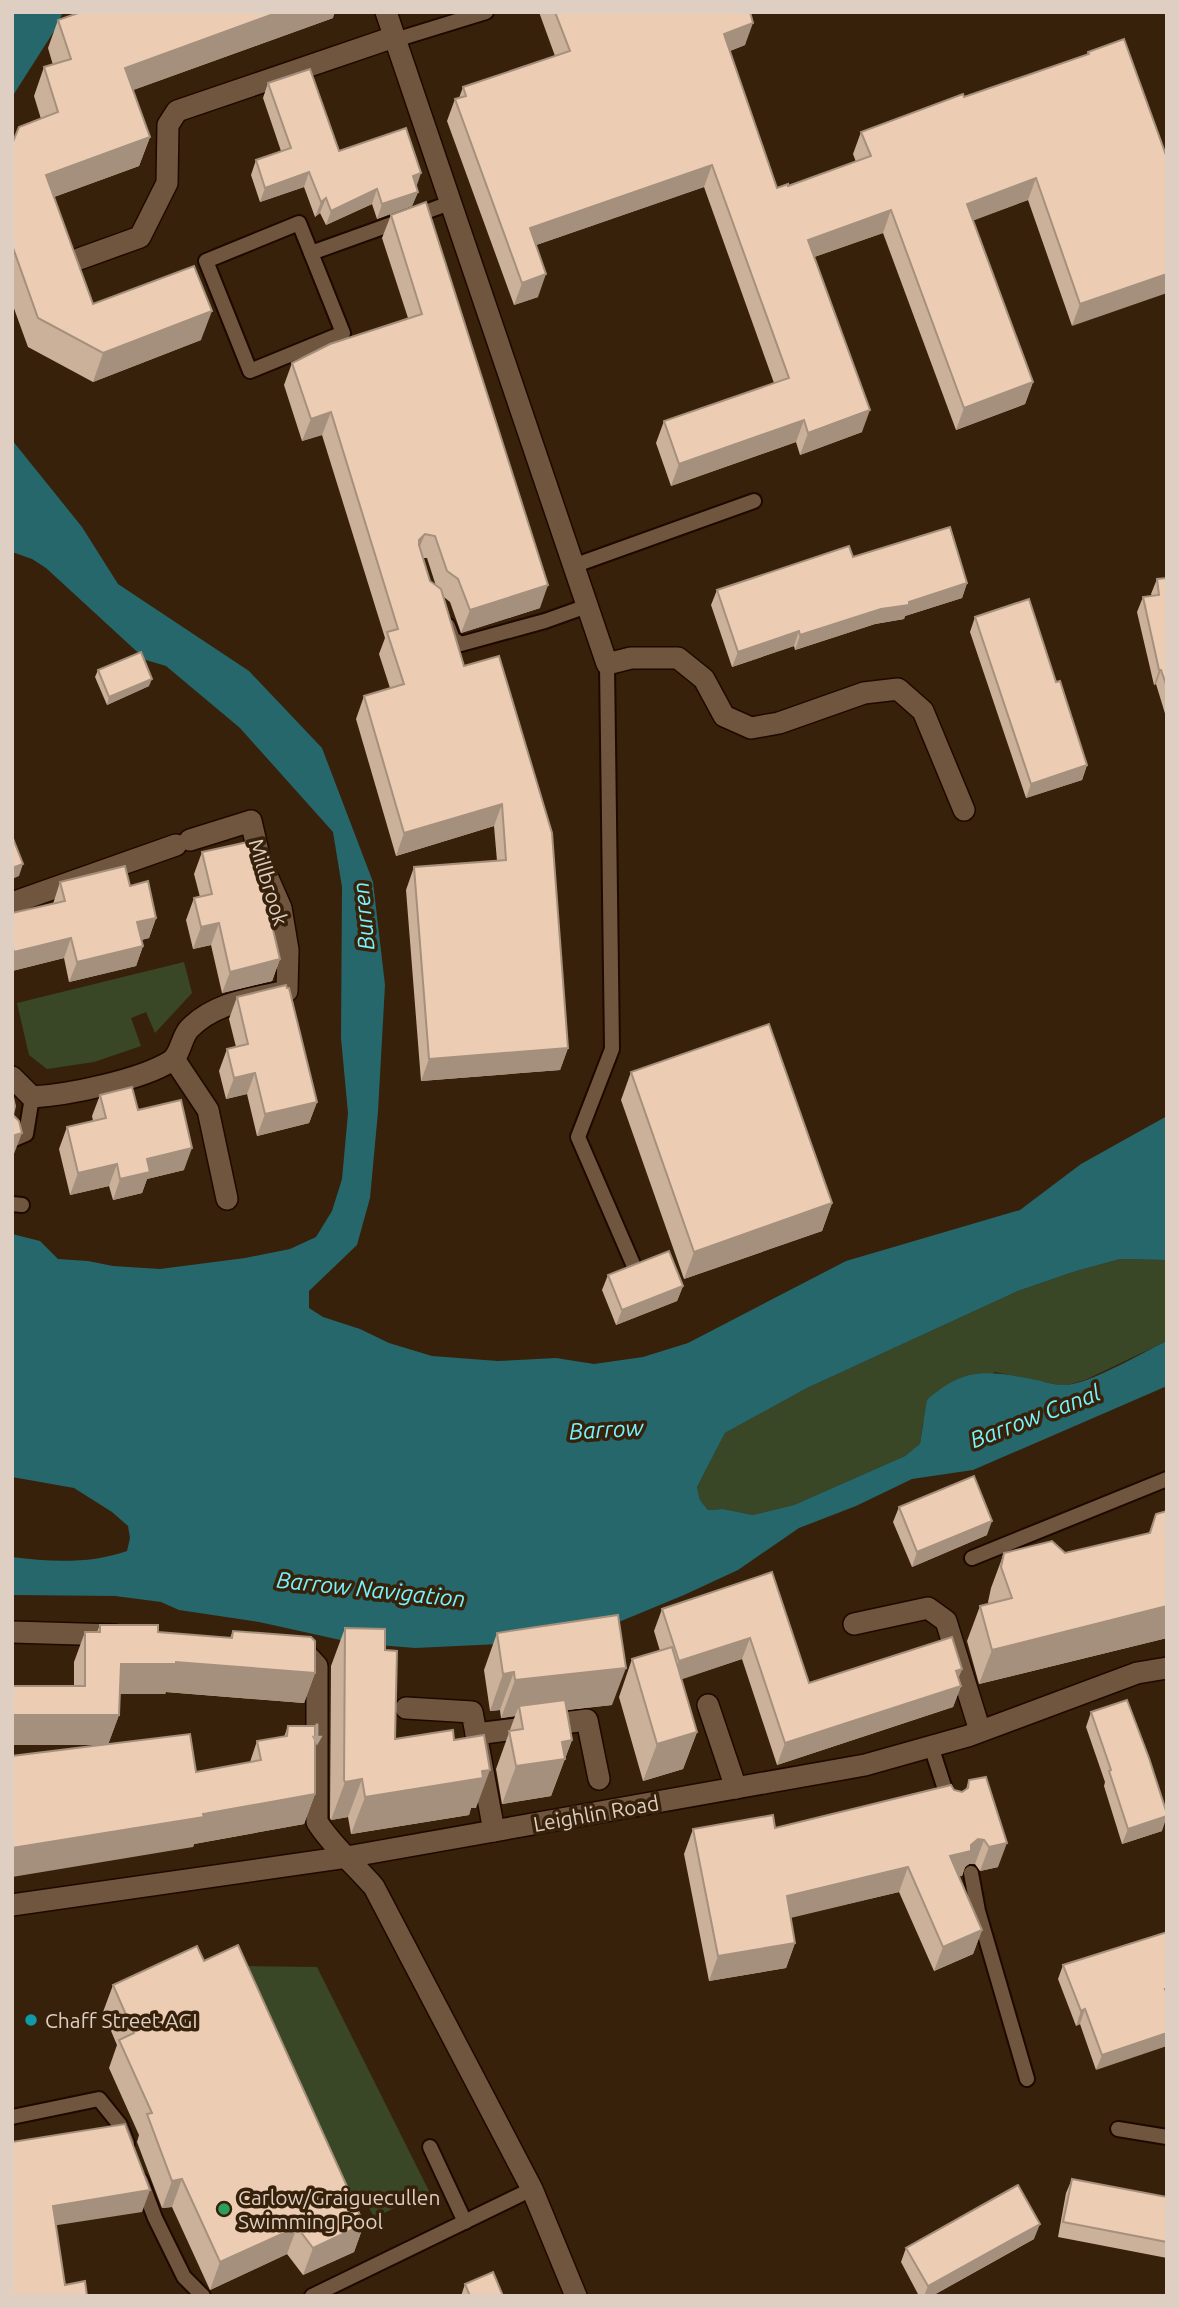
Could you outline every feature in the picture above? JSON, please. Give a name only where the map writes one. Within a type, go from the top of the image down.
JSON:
[{"type":"street","points":[[386,12],[607,664],[631,658],[678,658],[704,679],[724,716],[751,728],[779,723],[864,693],[898,690],[923,711],[964,810]]},
{"type":"street","points":[[79,259],[140,237],[167,183],[168,125],[177,111],[395,39]]},
{"type":"street","name":"Millbrook","points":[[12,903],[183,842],[251,821],[260,860],[281,908],[288,950],[287,991],[222,1005],[188,1030],[174,1059]]},
{"type":"street","points":[[12,1077],[32,1097],[56,1096],[144,1074],[174,1059],[208,1110],[227,1199]]},
{"type":"street","points":[[854,1624],[929,1608],[946,1621],[980,1731]]},
{"type":"street","points":[[12,1632],[141,1636]]},
{"type":"street","points":[[270,1647],[282,1647],[313,1661],[317,1822],[330,1843],[347,1857],[374,1887],[531,2189],[576,2296]]},
{"type":"street","name":"Leighlin Road","points":[[12,1905],[347,1857],[865,1765],[980,1731],[1137,1673],[1167,1668]]},
{"type":"street","points":[[708,1705],[736,1788]]},
{"type":"street","points":[[406,1708],[472,1712],[494,1831]]},
{"type":"street","points":[[476,1734],[587,1720],[599,1779]]},
{"type":"lane","points":[[395,39],[486,12]]},
{"type":"lane","points":[[311,253],[450,203]]},
{"type":"lane","points":[[299,223],[311,253],[343,333],[250,370],[206,261],[299,223]]},
{"type":"lane","points":[[573,566],[754,501]]},
{"type":"lane","points":[[445,617],[453,639],[461,644],[545,621],[587,606]]},
{"type":"lane","points":[[607,664],[612,1049],[578,1137],[633,1264]]},
{"type":"lane","points":[[12,1140],[26,1134],[32,1097]]},
{"type":"lane","points":[[972,1558],[1167,1479]]},
{"type":"lane","points":[[931,1746],[951,1807]]},
{"type":"lane","points":[[971,1873],[978,1911],[1027,2079]]},
{"type":"lane","points":[[12,2117],[99,2099],[120,2125],[155,2218],[184,2277],[203,2296]]},
{"type":"lane","points":[[1118,2129],[1167,2137]]},
{"type":"lane","points":[[430,2147],[465,2222]]},
{"type":"lane","points":[[312,2296],[531,2189]]},
{"type":"green space","points":[[184,962],[192,993],[155,1033],[146,1012],[131,1018],[141,1046],[94,1062],[47,1069],[29,1055],[17,1003]]},
{"type":"green space","points":[[1120,1259],[1167,1260],[1167,1341],[1085,1380],[1064,1386],[995,1372],[923,1423],[920,1445],[905,1456],[794,1505],[753,1515],[723,1509],[708,1510],[700,1500],[697,1487],[725,1433],[807,1388],[1018,1291]]},
{"type":"green space","points":[[240,1966],[317,1967],[429,2191],[374,2218],[366,2201],[354,2206]]},
{"type":"water","points":[[12,12],[63,12],[56,28],[12,97]]},
{"type":"water","points":[[12,440],[82,527],[118,584],[249,671],[322,748],[373,882],[385,985],[370,1198],[357,1245],[309,1291],[309,1308],[323,1317],[360,1329],[389,1343],[432,1356],[498,1361],[556,1358],[594,1364],[643,1357],[688,1343],[846,1261],[1020,1210],[1081,1164],[1167,1116],[1167,1260],[1120,1259],[1018,1291],[807,1388],[725,1433],[697,1487],[700,1500],[708,1510],[723,1509],[753,1515],[794,1505],[905,1456],[920,1444],[927,1400],[953,1381],[966,1376],[991,1373],[1063,1385],[1073,1384],[1100,1374],[1167,1341],[1167,1386],[973,1470],[912,1479],[856,1506],[799,1528],[738,1570],[597,1631],[523,1643],[415,1648],[354,1643],[259,1622],[179,1610],[161,1602],[115,1596],[12,1595],[12,1557],[56,1561],[99,1558],[127,1551],[130,1538],[128,1526],[112,1512],[74,1488],[12,1477],[12,1234],[40,1241],[58,1259],[160,1269],[290,1249],[316,1237],[332,1211],[342,1179],[348,1113],[341,1038],[342,887],[333,832],[240,728],[166,666],[146,660],[46,568],[32,559],[12,552]]},
{"type":"building","points":[[81,12],[279,12],[125,68],[150,137],[46,175],[93,304],[194,266],[212,311],[103,353],[38,318],[12,245],[12,144],[19,127],[58,112],[44,67],[71,59],[58,20]]},
{"type":"building","points":[[555,12],[750,12],[753,23],[724,34],[777,188],[871,156],[861,132],[963,94],[964,97],[1089,54],[1088,52],[1124,39],[1167,158],[1167,274],[1080,304],[1036,178],[967,204],[1033,382],[964,408],[891,210],[808,240],[870,410],[808,433],[804,420],[679,464],[664,421],[789,378],[712,165],[530,228],[546,274],[522,283],[455,99],[466,96],[463,87],[570,51]]},
{"type":"building","points":[[310,69],[339,151],[406,128],[421,173],[413,176],[418,192],[382,204],[377,189],[331,211],[326,198],[321,202],[309,172],[265,188],[256,160],[291,148],[268,83]]},
{"type":"building","points":[[426,202],[548,585],[470,610],[458,579],[447,571],[435,536],[425,534],[419,540],[419,545],[430,581],[441,589],[464,666],[499,656],[552,833],[568,1048],[429,1059],[414,867],[506,860],[502,804],[404,833],[364,696],[404,684],[387,632],[398,629],[331,412],[311,419],[292,363],[330,344],[422,314],[391,215]]},
{"type":"building","points":[[950,527],[967,583],[909,602],[909,605],[881,609],[800,635],[799,631],[738,652],[717,590],[849,546],[853,557]]},
{"type":"building","points":[[1167,578],[1167,687],[1159,670],[1143,597],[1159,595],[1157,579]]},
{"type":"building","points":[[1029,599],[1056,682],[1060,681],[1087,765],[1031,784],[975,617]]},
{"type":"building","points":[[141,652],[152,679],[109,697],[98,670]]},
{"type":"building","points":[[12,836],[23,864],[12,868]]},
{"type":"building","points":[[252,841],[280,959],[230,972],[219,923],[201,927],[194,898],[212,894],[202,852]]},
{"type":"building","points":[[125,866],[130,886],[148,881],[156,918],[137,922],[143,946],[77,962],[71,938],[14,952],[12,913],[65,901],[60,882]]},
{"type":"building","points":[[286,985],[289,988],[317,1102],[265,1114],[255,1073],[234,1078],[227,1049],[248,1044],[237,997]]},
{"type":"building","points":[[769,1024],[832,1203],[694,1252],[631,1072]]},
{"type":"building","points":[[132,1087],[138,1110],[181,1100],[192,1148],[147,1159],[150,1172],[120,1179],[117,1164],[78,1173],[67,1127],[106,1118],[100,1095]]},
{"type":"building","points":[[12,1093],[15,1106],[13,1115],[19,1121],[22,1133],[12,1136]]},
{"type":"building","points":[[669,1251],[683,1286],[622,1310],[608,1275]]},
{"type":"building","points":[[974,1476],[992,1521],[917,1552],[899,1507]]},
{"type":"building","points":[[1167,1511],[1167,1606],[992,1650],[980,1606],[1012,1598],[1001,1567],[1004,1553],[1052,1541],[1065,1553],[1150,1533],[1156,1514]]},
{"type":"building","points":[[772,1572],[809,1683],[952,1637],[962,1669],[956,1671],[961,1686],[785,1743],[750,1638],[679,1661],[662,1609]]},
{"type":"building","points":[[618,1615],[626,1668],[515,1680],[514,1672],[503,1674],[497,1633]]},
{"type":"building","points":[[100,1625],[158,1625],[158,1632],[232,1638],[233,1631],[311,1637],[315,1641],[315,1673],[176,1662],[121,1664],[119,1715],[12,1715],[12,1686],[85,1686],[85,1632],[100,1632]]},
{"type":"building","points":[[345,1628],[385,1629],[385,1650],[397,1651],[395,1739],[453,1730],[454,1740],[484,1735],[490,1770],[482,1771],[483,1778],[365,1797],[362,1779],[345,1782]]},
{"type":"building","points":[[672,1647],[697,1732],[657,1744],[632,1659]]},
{"type":"building","points":[[565,1700],[572,1740],[562,1742],[565,1759],[516,1766],[509,1731],[523,1729],[519,1706]]},
{"type":"building","points":[[1127,1700],[1167,1814],[1128,1829],[1091,1712]]},
{"type":"building","points":[[288,1726],[315,1726],[315,1794],[203,1814],[204,1817],[12,1848],[12,1756],[190,1734],[196,1772],[261,1760],[257,1741],[287,1736]]},
{"type":"building","points":[[986,1777],[1007,1843],[989,1847],[984,1840],[978,1839],[971,1845],[971,1851],[950,1856],[982,1930],[943,1947],[908,1867],[787,1896],[795,1943],[718,1956],[693,1829],[773,1815],[775,1828],[951,1785],[954,1790],[962,1792],[968,1788],[969,1780]]},
{"type":"building","points":[[1167,1932],[1167,2033],[1102,2055],[1085,2009],[1081,2011],[1063,1965]]},
{"type":"building","points":[[238,1945],[364,2224],[313,2248],[297,2227],[220,2262],[182,2179],[172,2181],[147,2114],[152,2113],[119,2040],[134,2033],[113,1985],[197,1946],[204,1961]]},
{"type":"building","points":[[125,2124],[150,2190],[53,2206],[65,2285],[85,2281],[87,2296],[12,2296],[12,2142]]},
{"type":"building","points":[[1072,2179],[1167,2197],[1167,2242],[1063,2222]]},
{"type":"building","points":[[1018,2185],[1040,2224],[928,2286],[906,2248]]},
{"type":"building","points":[[493,2272],[503,2296],[470,2296],[465,2284]]},
{"type":"place","name":"Chaff Street AGI","points":[[31,2020]]},
{"type":"place","name":"Carlow/Graiguecullen Swimming Pool","points":[[224,2209]]},
{"type":"water label","name":"Burren","points":[[363,916]]},
{"type":"water label","name":"Barrow Canal","points":[[1035,1416]]},
{"type":"water label","name":"Barrow","points":[[606,1429]]},
{"type":"water label","name":"Barrow Navigation","points":[[371,1589]]}]
